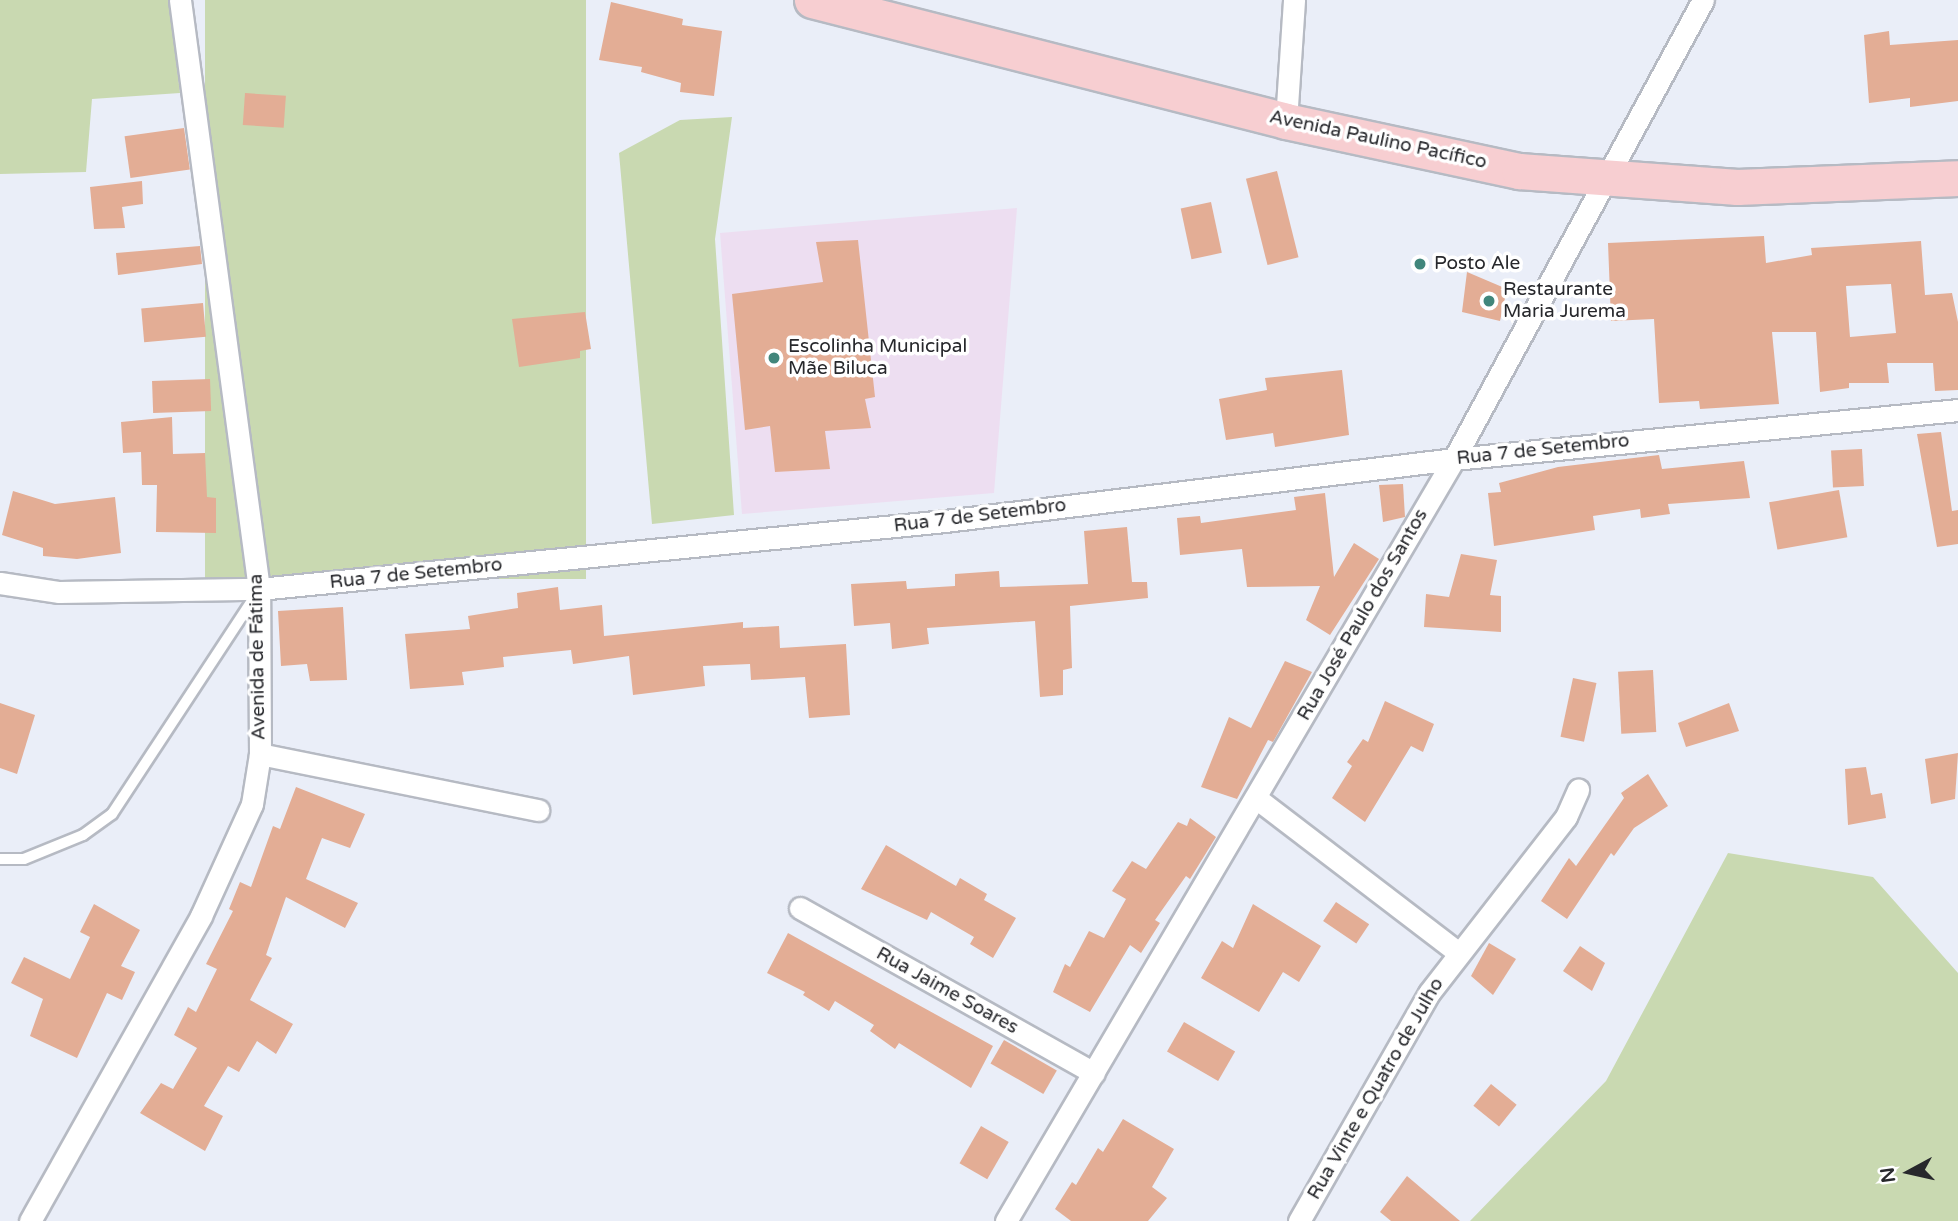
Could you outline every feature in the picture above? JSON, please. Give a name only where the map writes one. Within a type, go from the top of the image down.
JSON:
[{"type":"main road","name":"Avenida Paulino Pacífico","points":[[812,0],[1286,121],[1519,171],[1602,180],[1737,187],[1958,178]]},
{"type":"street","name":"Avenida de Fátima","points":[[30,1221],[201,916],[252,804],[260,754],[259,589],[180,0]]},
{"type":"street","points":[[1286,121],[1294,0]]},
{"type":"street","name":"Rua José Paulo dos Santos","points":[[1006,1221],[1454,459],[1602,180],[1703,0]]},
{"type":"street","name":"Rua 7 de Setembro","points":[[0,583],[59,593],[259,589],[945,521],[1454,459],[1957,416]]},
{"type":"street","points":[[260,754],[538,810]]},
{"type":"street","name":"Rua Vinte e Quatro de Julho","points":[[1299,1221],[1429,992],[1566,817],[1578,790]]},
{"type":"street","points":[[1256,798],[1459,953]]},
{"type":"street","name":"Rua Jaime Soares","points":[[800,908],[1094,1073]]},
{"type":"lane","points":[[0,859],[36,854],[83,835],[112,814],[259,589]]},
{"type":"shaded area","points":[[1017,208],[994,493],[742,514],[720,233]]},
{"type":"green space","points":[[0,0],[169,0],[180,93],[92,99],[86,172],[0,174]]},
{"type":"green space","points":[[205,0],[586,0],[586,579],[205,579]]},
{"type":"green space","points":[[732,117],[715,239],[734,515],[652,524],[619,153],[680,120]]},
{"type":"green space","points":[[1728,853],[1873,877],[1958,973],[1958,1221],[1470,1221],[1606,1081]]},
{"type":"building","points":[[611,2],[683,19],[682,25],[722,31],[714,96],[680,92],[681,83],[641,72],[642,67],[599,60]]},
{"type":"building","points":[[1889,31],[1890,45],[1958,40],[1958,101],[1910,107],[1910,98],[1869,103],[1864,35]]},
{"type":"building","points":[[245,93],[286,96],[284,128],[243,125]]},
{"type":"building","points":[[184,128],[190,170],[130,178],[125,136]]},
{"type":"building","points":[[1277,171],[1299,257],[1267,265],[1246,179]]},
{"type":"building","points":[[142,181],[143,204],[122,207],[125,228],[94,229],[90,187]]},
{"type":"building","points":[[1211,202],[1222,253],[1191,259],[1181,208]]},
{"type":"building","points":[[1764,236],[1766,263],[1812,255],[1811,248],[1921,241],[1925,295],[1952,293],[1958,322],[1958,390],[1935,391],[1933,363],[1887,363],[1889,383],[1849,383],[1849,388],[1820,392],[1816,332],[1772,332],[1779,404],[1700,409],[1699,401],[1659,403],[1654,319],[1611,321],[1608,243]],"holes":[[[1891,284],[1896,333],[1850,337],[1846,286]]]},
{"type":"building","points":[[858,240],[875,397],[865,399],[871,428],[825,431],[830,469],[775,472],[770,426],[745,430],[732,294],[823,282],[816,242]]},
{"type":"building","points":[[200,246],[202,264],[118,275],[116,253]]},
{"type":"building","points":[[1467,272],[1507,289],[1500,321],[1462,312]]},
{"type":"building","points":[[203,303],[206,337],[144,342],[141,308]]},
{"type":"building","points":[[585,312],[591,349],[580,351],[580,358],[519,367],[512,319]]},
{"type":"building","points":[[1342,370],[1349,435],[1275,447],[1273,433],[1226,440],[1219,399],[1267,390],[1265,378]]},
{"type":"building","points":[[210,379],[211,411],[153,413],[152,381]]},
{"type":"building","points":[[172,417],[173,454],[205,453],[207,497],[216,498],[216,533],[156,532],[157,485],[142,485],[141,452],[123,453],[121,422]]},
{"type":"building","points":[[1941,432],[1952,511],[1958,510],[1958,544],[1937,547],[1917,434]]},
{"type":"building","points":[[1862,449],[1864,486],[1833,488],[1831,451]]},
{"type":"building","points":[[1659,455],[1662,469],[1744,461],[1750,498],[1668,504],[1670,514],[1641,518],[1640,509],[1593,516],[1595,530],[1494,546],[1488,493],[1501,492],[1499,483],[1558,467]]},
{"type":"building","points":[[1403,484],[1405,517],[1383,522],[1379,485]]},
{"type":"building","points":[[1839,490],[1847,537],[1777,550],[1769,502]]},
{"type":"building","points":[[13,491],[55,504],[115,497],[121,553],[77,559],[43,556],[43,548],[2,535]]},
{"type":"building","points":[[1325,493],[1334,577],[1354,543],[1379,559],[1330,635],[1306,620],[1320,586],[1247,587],[1242,549],[1180,555],[1177,518],[1200,516],[1201,523],[1296,510],[1294,497]]},
{"type":"building","points":[[1127,527],[1132,582],[1147,582],[1148,598],[1070,606],[1072,668],[1063,670],[1063,695],[1040,697],[1035,621],[927,628],[929,644],[892,649],[890,623],[854,626],[851,584],[906,581],[907,589],[955,586],[955,574],[999,571],[1000,587],[1088,584],[1084,531]]},
{"type":"building","points":[[1461,554],[1497,560],[1490,595],[1501,596],[1501,632],[1424,627],[1426,594],[1449,597]]},
{"type":"building","points":[[558,587],[560,610],[602,605],[604,636],[743,622],[743,628],[779,626],[780,648],[846,644],[850,715],[809,718],[805,677],[751,680],[750,664],[703,666],[705,686],[633,695],[629,656],[573,664],[571,650],[503,657],[504,667],[462,672],[464,685],[410,689],[405,634],[470,629],[468,616],[518,608],[517,593]]},
{"type":"building","points":[[343,607],[347,680],[310,681],[307,664],[281,666],[278,611]]},
{"type":"building","points":[[1285,661],[1312,672],[1273,742],[1268,740],[1237,799],[1201,787],[1229,717],[1251,728]]},
{"type":"building","points":[[1653,670],[1656,732],[1621,734],[1618,672]]},
{"type":"building","points":[[1573,678],[1596,683],[1584,742],[1561,737]]},
{"type":"building","points":[[1385,701],[1434,724],[1423,752],[1411,746],[1365,822],[1332,798],[1352,766],[1347,762],[1363,739],[1368,742]]},
{"type":"building","points":[[0,703],[35,715],[17,774],[0,768]]},
{"type":"building","points":[[1729,703],[1739,731],[1686,747],[1678,723]]},
{"type":"building","points":[[1958,753],[1955,799],[1931,804],[1925,759]]},
{"type":"building","points":[[1866,767],[1871,795],[1882,793],[1886,818],[1848,825],[1845,769]]},
{"type":"building","points":[[1648,774],[1668,806],[1634,828],[1614,856],[1611,853],[1567,919],[1541,901],[1569,858],[1576,866],[1624,798],[1621,793]]},
{"type":"building","points":[[296,787],[365,814],[350,848],[322,838],[306,879],[358,903],[345,928],[286,897],[266,955],[272,958],[250,1000],[293,1024],[276,1054],[257,1041],[239,1072],[228,1066],[204,1106],[223,1116],[205,1151],[140,1113],[161,1083],[173,1089],[197,1048],[174,1035],[188,1007],[196,1012],[217,969],[206,964],[233,911],[229,909],[240,882],[251,887],[273,826],[280,829]]},
{"type":"building","points":[[1190,818],[1216,837],[1190,879],[1186,876],[1155,920],[1160,923],[1141,953],[1130,945],[1090,1012],[1053,992],[1065,964],[1070,967],[1089,931],[1104,938],[1126,899],[1112,891],[1132,861],[1146,869],[1178,822],[1187,826]]},
{"type":"building","points":[[886,845],[956,886],[960,878],[987,894],[984,900],[1016,918],[993,958],[970,944],[974,937],[931,912],[927,920],[861,889]]},
{"type":"building","points":[[1336,902],[1369,924],[1356,943],[1323,921]]},
{"type":"building","points":[[94,904],[140,930],[121,966],[135,972],[122,1000],[107,993],[77,1058],[30,1036],[43,999],[11,983],[24,957],[70,979],[90,937],[80,932]]},
{"type":"building","points":[[1253,904],[1321,946],[1299,982],[1283,972],[1259,1012],[1201,978],[1222,941],[1233,948]]},
{"type":"building","points":[[788,933],[993,1046],[971,1088],[899,1043],[895,1049],[870,1031],[874,1025],[835,1001],[829,1011],[803,995],[805,992],[767,973]]},
{"type":"building","points":[[1489,943],[1516,959],[1493,995],[1471,976]]},
{"type":"building","points":[[1580,946],[1605,963],[1592,991],[1563,971]]},
{"type":"building","points":[[1184,1022],[1235,1052],[1218,1081],[1167,1051]]},
{"type":"building","points":[[1004,1040],[1057,1070],[1043,1094],[990,1063]]},
{"type":"building","points":[[1491,1084],[1517,1105],[1499,1127],[1473,1106]]},
{"type":"building","points":[[1123,1119],[1174,1149],[1152,1187],[1167,1198],[1148,1221],[1071,1221],[1055,1209],[1072,1182],[1076,1185],[1098,1148],[1103,1152]]},
{"type":"building","points":[[981,1126],[1009,1142],[987,1179],[960,1163]]},
{"type":"building","points":[[1407,1176],[1460,1221],[1391,1221],[1380,1212]]},
{"type":"place","name":"Posto Ale","points":[[1420,264]]},
{"type":"place","name":"Restaurante Maria Jurema","points":[[1489,301]]},
{"type":"place","name":"Escolinha Municipal Mãe Biluca","points":[[774,358]]}]
